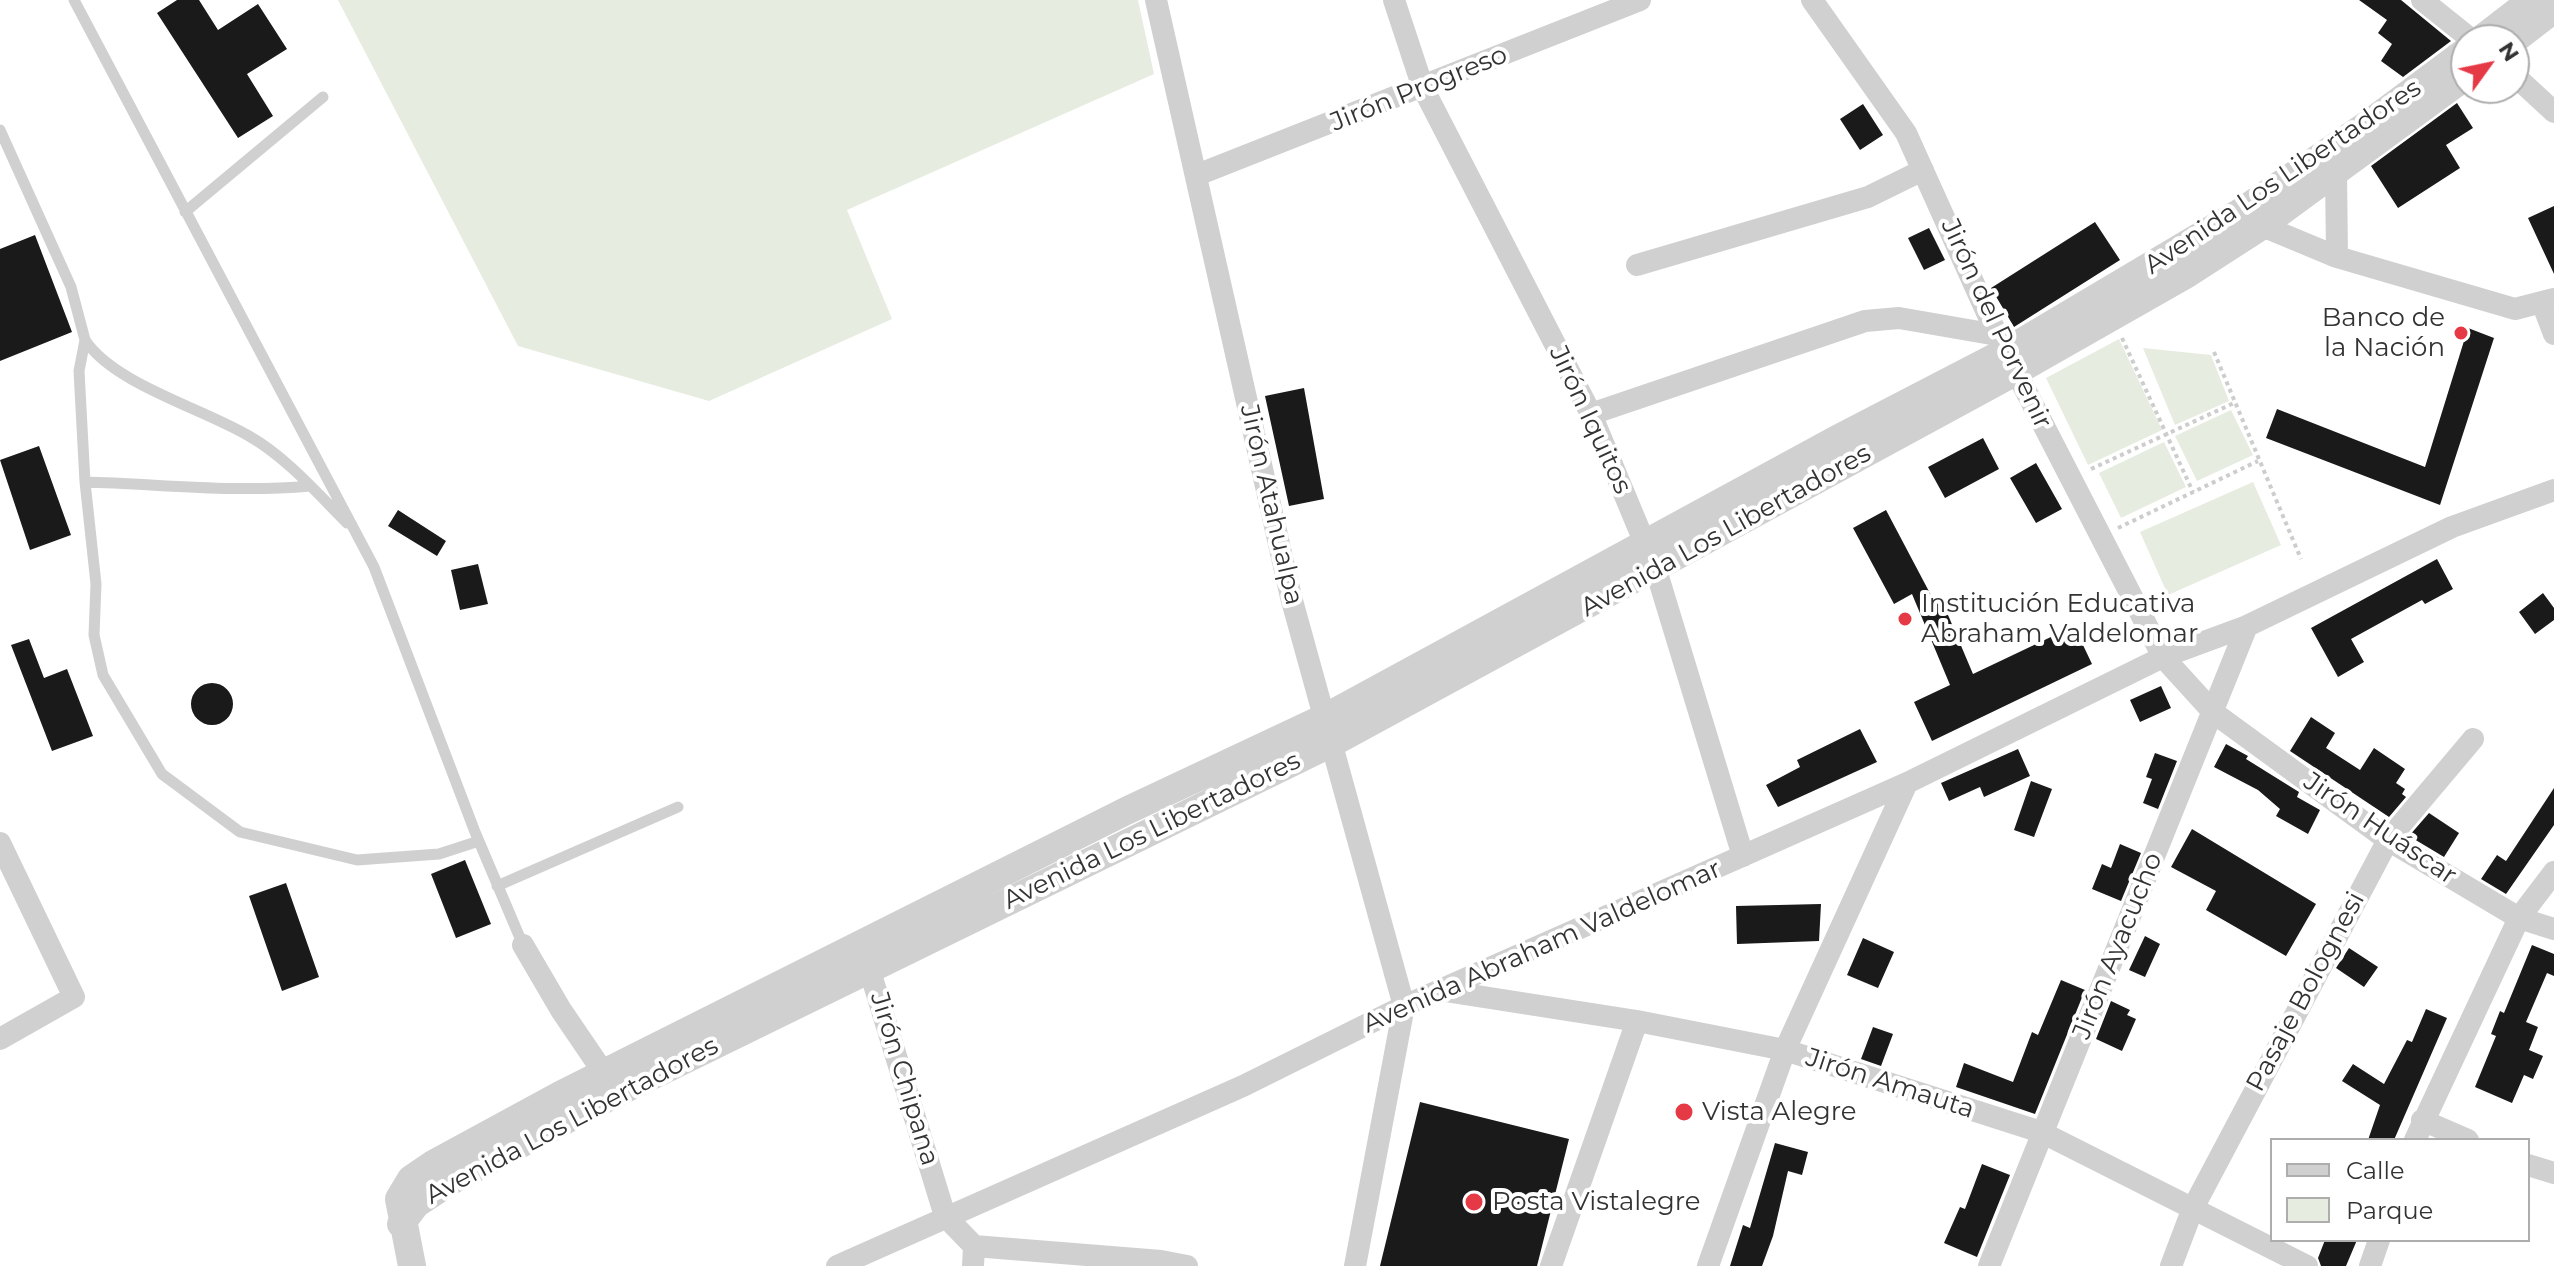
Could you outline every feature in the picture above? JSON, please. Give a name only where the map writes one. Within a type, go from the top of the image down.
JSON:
[{"type":"street","name":"Jirón Atahualpa","points":[[1156,0],[1291,597],[1404,1006]]},
{"type":"street","name":"Jirón Iquitos","points":[[1394,0],[1423,88],[1591,414],[1651,557],[1743,856]]},
{"type":"street","name":"Jirón Progreso","points":[[1197,175],[1640,0]]},
{"type":"street","name":"Jirón del Porvenir","points":[[1812,0],[1906,133],[2006,353],[2163,657]]},
{"type":"street","points":[[2422,0],[2452,24]]},
{"type":"street","points":[[2501,24],[2532,0]]},
{"type":"street","points":[[2530,28],[2554,9]]},
{"type":"street","name":"Avenida Los Libertadores","points":[[2331,162],[2450,64]]},
{"type":"street","name":"Avenida Los Libertadores","points":[[2006,353],[2112,315],[2331,162],[2450,86]]},
{"type":"street","points":[[2530,90],[2554,112]]},
{"type":"street","points":[[2331,162],[2337,257]]},
{"type":"street","points":[[1637,265],[1868,197],[1923,170]]},
{"type":"street","points":[[2249,220],[2337,257],[2515,309],[2548,302],[2554,334]]},
{"type":"street","name":"Avenida Los Libertadores","points":[[866,956],[988,912],[1051,881],[1651,557],[2006,353],[2249,220]]},
{"type":"street","points":[[1591,414],[1865,321],[1899,318],[2006,353]]},
{"type":"street","name":"Avenida Abraham Valdelomar","points":[[837,1266],[1243,1086],[1404,1006],[1907,783],[2163,657],[2247,626],[2452,527],[2554,490]]},
{"type":"street","name":"Jirón Ayacucho","points":[[1989,1266],[2247,626]]},
{"type":"street","name":"Jirón Huáscar","points":[[2163,657],[2214,713],[2388,840],[2519,918],[2554,929]]},
{"type":"street","name":"Avenida Los Libertadores","points":[[412,1266],[401,1224],[416,1204],[610,1083],[866,956],[974,887],[1039,854],[1330,730]]},
{"type":"street","name":"Pasaje Bolognesi","points":[[2171,1266],[2193,1208],[2388,840],[2473,739]]},
{"type":"street","points":[[1708,1266],[1785,1050],[1907,783]]},
{"type":"street","points":[[0,843],[6,872],[74,997],[0,1039]]},
{"type":"street","points":[[1039,854],[1051,881]]},
{"type":"street","points":[[2458,1138],[2418,1130],[2519,918],[2554,872]]},
{"type":"street","points":[[974,887],[988,912]]},
{"type":"street","points":[[523,945],[561,1010],[610,1083]]},
{"type":"street","name":"Jirón Chipana","points":[[866,956],[945,1216]]},
{"type":"street","name":"Jirón Amauta","points":[[1443,991],[1637,1021],[1785,1050],[2041,1132],[2307,1266]]},
{"type":"street","points":[[1355,1266],[1404,1006]]},
{"type":"street","points":[[1551,1266],[1637,1021]]},
{"type":"street","points":[[2530,1166],[2554,1173]]},
{"type":"street","points":[[945,1216],[973,1256],[1161,1261],[1187,1266]]},
{"type":"street","points":[[2370,1266],[2378,1242]]},
{"type":"lane","points":[[74,0],[374,567],[479,841],[523,945]]},
{"type":"lane","points":[[185,212],[323,97]]},
{"type":"lane","points":[[0,130],[71,287],[85,340],[79,371],[85,482],[96,584],[94,635],[103,675],[162,774],[240,832],[357,860],[439,854],[479,841]]},
{"type":"lane","points":[[85,340],[108,366],[251,437],[310,486],[356,531]]},
{"type":"lane","points":[[85,482],[167,485],[220,491],[310,486]]},
{"type":"lane","points":[[497,886],[678,807]]},
{"type":"path","points":[[2112,315],[2193,492]]},
{"type":"path","points":[[2214,352],[2301,559]]},
{"type":"path","points":[[2071,478],[2234,403]]},
{"type":"path","points":[[2102,536],[2258,461]]},
{"type":"green space","points":[[338,0],[1138,0],[1154,74],[847,210],[892,319],[709,401],[518,346]]},
{"type":"green space","points":[[2119,339],[2162,430],[2088,465],[2046,378]]},
{"type":"green space","points":[[2143,348],[2211,355],[2229,401],[2175,425]]},
{"type":"green space","points":[[2231,410],[2253,455],[2197,481],[2175,436]]},
{"type":"green space","points":[[2164,442],[2186,487],[2121,518],[2099,473]]},
{"type":"green space","points":[[2253,482],[2281,545],[2168,595],[2140,532]]},
{"type":"building","points":[[177,0],[199,0],[218,30],[258,4],[287,49],[247,74],[273,116],[238,138],[157,13]]},
{"type":"building","points":[[2359,0],[2401,0],[2450,42],[2403,77],[2381,61],[2392,44],[2378,33],[2387,20]]},
{"type":"building","points":[[1863,104],[1883,135],[1860,150],[1840,119]]},
{"type":"building","points":[[2456,104],[2473,128],[2446,145],[2460,168],[2398,208],[2371,166]]},
{"type":"building","points":[[2554,206],[2554,274],[2528,218]]},
{"type":"building","points":[[2095,222],[2120,260],[2014,327],[1991,288]]},
{"type":"building","points":[[1929,228],[1945,260],[1924,270],[1908,238]]},
{"type":"building","points":[[35,235],[72,332],[0,361],[0,249]]},
{"type":"building","points":[[2468,328],[2494,338],[2440,505],[2266,438],[2277,409],[2425,467]]},
{"type":"building","points":[[1304,388],[1324,499],[1289,506],[1265,396]]},
{"type":"building","points":[[1983,438],[1999,469],[1945,498],[1928,467]]},
{"type":"building","points":[[39,446],[71,535],[30,550],[0,460]]},
{"type":"building","points":[[2036,463],[2062,509],[2036,523],[2010,478]]},
{"type":"building","points":[[398,510],[446,541],[437,556],[388,526]]},
{"type":"building","points":[[1886,510],[1933,599],[1940,596],[1973,674],[2074,626],[2092,664],[1932,741],[1914,702],[1950,685],[1912,594],[1894,604],[1853,528]]},
{"type":"building","points":[[2437,559],[2453,589],[2425,604],[2422,600],[2351,639],[2364,662],[2338,677],[2311,628]]},
{"type":"building","points":[[478,564],[488,604],[460,610],[451,570]]},
{"type":"building","points":[[2543,593],[2554,608],[2554,620],[2535,634],[2519,612]]},
{"type":"building","points":[[29,639],[44,678],[67,669],[93,736],[52,751],[11,645]]},
{"type":"building","points":[[212,683],[227,689],[233,704],[227,719],[212,725],[197,719],[191,704],[197,689]]},
{"type":"building","points":[[2161,686],[2171,708],[2140,722],[2130,700]]},
{"type":"building","points":[[2311,717],[2335,733],[2326,748],[2360,770],[2374,748],[2405,769],[2396,783],[2405,789],[2402,794],[2406,797],[2389,817],[2290,751]]},
{"type":"building","points":[[1860,729],[1877,762],[1778,807],[1766,785],[1800,767],[1797,760]]},
{"type":"building","points":[[2226,744],[2248,756],[2246,759],[2299,792],[2297,797],[2320,810],[2308,834],[2276,816],[2280,809],[2258,790],[2214,767]]},
{"type":"building","points":[[2018,749],[2030,776],[1984,797],[1980,787],[1949,801],[1941,783]]},
{"type":"building","points":[[2155,753],[2177,761],[2158,809],[2143,803],[2152,779],[2146,777]]},
{"type":"building","points":[[2031,781],[2052,789],[2034,837],[2014,830]]},
{"type":"building","points":[[2554,788],[2554,825],[2506,894],[2481,879],[2497,855],[2506,861]]},
{"type":"building","points":[[2429,813],[2459,833],[2444,857],[2409,836]]},
{"type":"building","points":[[2192,829],[2316,904],[2286,956],[2206,910],[2216,891],[2171,867]]},
{"type":"building","points":[[2120,844],[2141,853],[2121,901],[2092,889],[2102,864],[2111,868]]},
{"type":"building","points":[[465,860],[491,924],[456,938],[431,874]]},
{"type":"building","points":[[286,883],[319,977],[282,991],[249,896]]},
{"type":"building","points":[[1821,904],[1819,941],[1737,944],[1736,906]]},
{"type":"building","points":[[2145,936],[2160,944],[2145,977],[2129,970]]},
{"type":"building","points":[[1863,938],[1894,952],[1878,988],[1847,975]]},
{"type":"building","points":[[2532,945],[2554,954],[2554,976],[2547,973],[2526,1022],[2538,1027],[2529,1050],[2543,1056],[2533,1079],[2524,1075],[2512,1103],[2475,1087],[2496,1036],[2491,1034],[2500,1011],[2504,1013]]},
{"type":"building","points":[[2349,948],[2378,967],[2364,987],[2336,968]]},
{"type":"building","points":[[2061,980],[2085,990],[2035,1114],[1956,1087],[1964,1063],[2013,1082],[2032,1032],[2038,1035]]},
{"type":"building","points":[[2111,1001],[2130,1010],[2127,1015],[2136,1019],[2122,1051],[2096,1039]]},
{"type":"building","points":[[2426,1009],[2447,1018],[2395,1138],[2369,1138],[2380,1105],[2342,1081],[2353,1064],[2384,1084],[2407,1040],[2412,1042]]},
{"type":"building","points":[[1873,1027],[1893,1034],[1881,1066],[1861,1059]]},
{"type":"building","name":"Posta Vistalegre","points":[[1420,1102],[1569,1139],[1537,1266],[1380,1266]]},
{"type":"building","points":[[1775,1143],[1808,1152],[1802,1175],[1788,1171],[1773,1236],[1762,1266],[1730,1266],[1743,1225],[1750,1228]]},
{"type":"building","points":[[1982,1164],[2010,1175],[1977,1257],[1944,1243],[1960,1207],[1965,1209]]},
{"type":"building","points":[[2324,1242],[2356,1242],[2346,1266],[2321,1266],[2318,1258]]},
{"type":"place","name":"Banco de la Nación","points":[[2461,333]]},
{"type":"place","name":"Institución Educativa Abraham Valdelomar","points":[[1905,619]]},
{"type":"place","name":"Vista Alegre","points":[[1684,1112]]},
{"type":"place","name":"Posta Vistalegre","points":[[1474,1202]]}]
